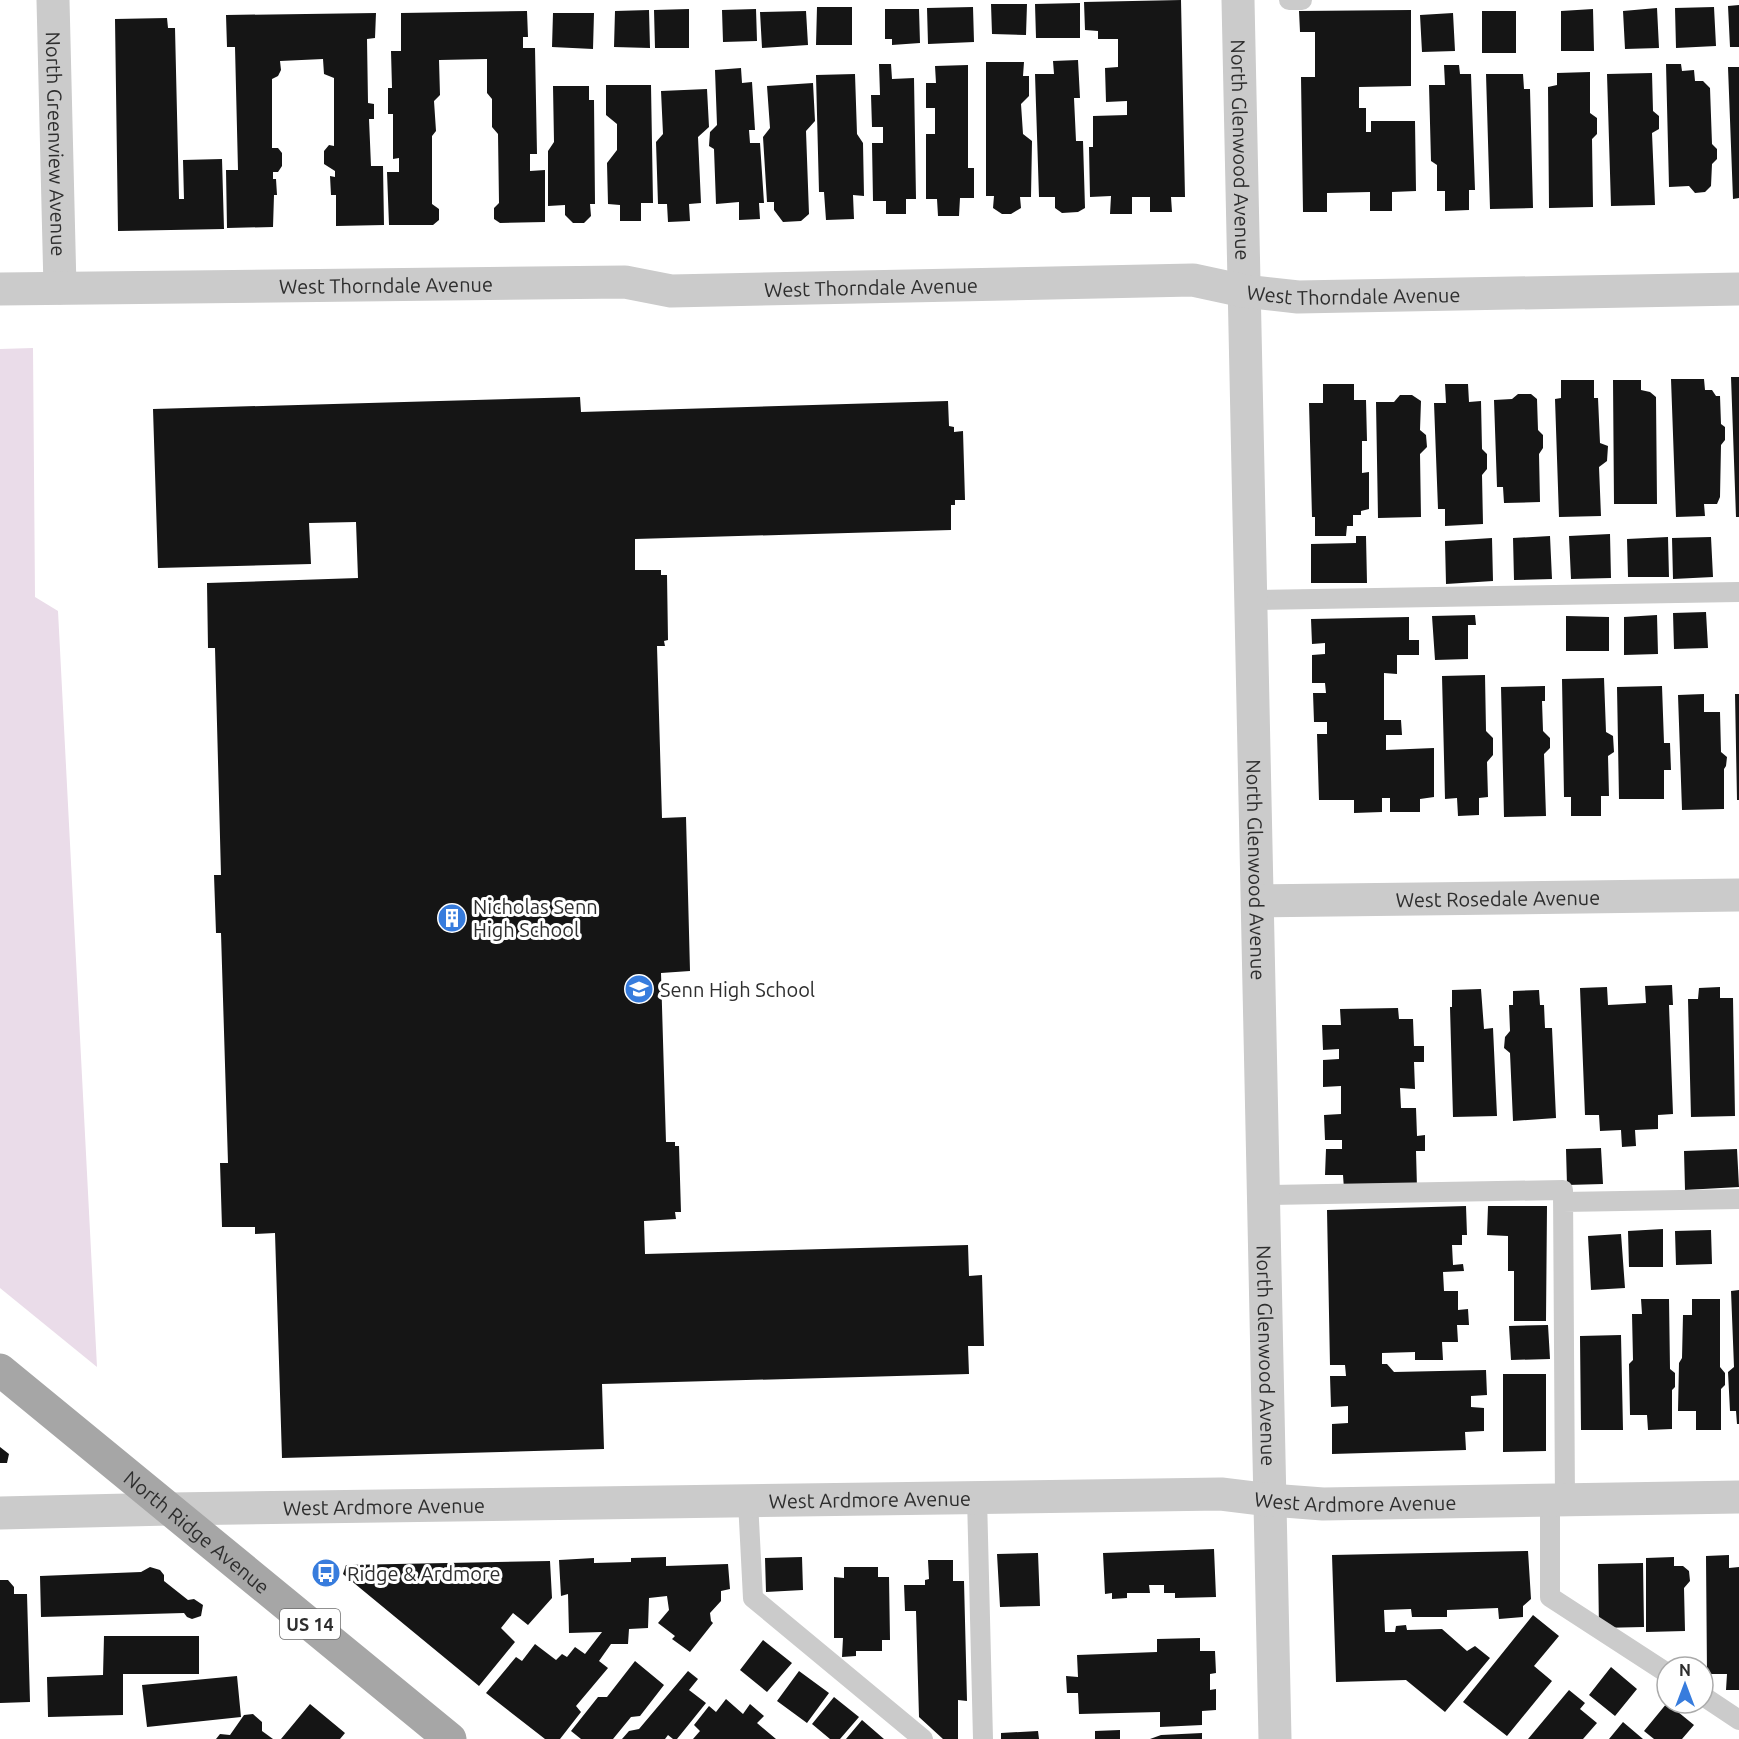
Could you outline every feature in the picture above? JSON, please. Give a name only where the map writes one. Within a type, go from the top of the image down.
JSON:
[{"type":"main road","name":"North Ridge Avenue","points":[[0,1370],[450,1739]]},
{"type":"street","name":"North Greenview Avenue","points":[[53,0],[60,288]]},
{"type":"street","name":"North Glenwood Avenue","points":[[1238,0],[1275,1739]]},
{"type":"street","name":"West Thorndale Avenue","points":[[0,289],[625,282],[671,291],[1193,280],[1244,291],[1298,297],[1739,289]]},
{"type":"street","name":"West Rosedale Avenue","points":[[1257,902],[1739,895]]},
{"type":"street","name":"West Ardmore Avenue","points":[[0,1514],[170,1509],[1221,1494],[1323,1504],[1739,1497]]},
{"type":"lane","points":[[1288,0],[1302,0]]},
{"type":"lane","points":[[1251,600],[1739,592]]},
{"type":"lane","points":[[1264,1195],[1563,1190],[1558,1500],[1550,1597],[1655,1665]]},
{"type":"lane","points":[[1563,1202],[1739,1199]]},
{"type":"lane","points":[[977,1497],[983,1739]]},
{"type":"lane","points":[[748,1501],[753,1598],[923,1739]]},
{"type":"lane","points":[[1715,1704],[1739,1719]]},
{"type":"shaded area","points":[[33,348],[35,597],[58,611],[97,1367],[0,1288],[0,349]]},
{"type":"building","points":[[1181,0],[1185,197],[1171,197],[1172,212],[1150,212],[1150,197],[1132,197],[1132,214],[1110,214],[1111,196],[1090,197],[1089,147],[1093,147],[1093,116],[1127,115],[1127,101],[1106,102],[1105,68],[1118,67],[1118,39],[1098,39],[1098,31],[1085,30],[1084,2]]},
{"type":"building","points":[[1080,3],[1080,38],[1036,38],[1035,4]]},
{"type":"building","points":[[991,4],[1027,4],[1026,35],[992,34]]},
{"type":"building","points":[[1739,5],[1739,47],[1730,47],[1728,6]]},
{"type":"building","points":[[817,7],[852,7],[852,45],[816,45]]},
{"type":"building","points":[[973,7],[974,42],[928,44],[927,8]]},
{"type":"building","points":[[1714,7],[1716,46],[1676,48],[1675,8]]},
{"type":"building","points":[[1657,8],[1659,48],[1625,49],[1623,11]]},
{"type":"building","points":[[689,9],[689,48],[655,48],[654,10]]},
{"type":"building","points":[[756,9],[757,41],[723,42],[722,10]]},
{"type":"building","points":[[885,9],[919,9],[920,43],[892,45],[892,39],[885,39]]},
{"type":"building","points":[[1593,9],[1594,51],[1561,51],[1561,11]]},
{"type":"building","points":[[649,10],[650,48],[614,47],[615,11]]},
{"type":"building","points":[[1411,10],[1411,86],[1359,87],[1359,108],[1366,108],[1366,132],[1371,132],[1371,121],[1415,121],[1416,191],[1392,192],[1392,211],[1370,211],[1370,192],[1327,193],[1327,212],[1303,212],[1301,77],[1315,77],[1315,32],[1300,32],[1299,11]]},
{"type":"building","points":[[527,11],[528,37],[523,37],[523,48],[535,48],[537,154],[530,154],[530,171],[545,170],[545,222],[500,223],[494,219],[494,208],[499,203],[498,134],[492,127],[492,99],[487,93],[487,59],[439,60],[440,95],[434,101],[436,131],[432,136],[432,204],[439,209],[439,220],[433,225],[389,225],[387,172],[399,172],[399,158],[393,159],[393,114],[388,114],[388,88],[392,88],[391,51],[401,51],[401,13]]},
{"type":"building","points":[[806,11],[808,45],[762,48],[760,12]]},
{"type":"building","points":[[1482,11],[1516,11],[1516,53],[1482,53]]},
{"type":"building","points":[[376,13],[375,38],[367,39],[368,103],[374,104],[374,119],[369,119],[371,166],[383,166],[384,225],[336,226],[336,195],[331,195],[330,176],[335,177],[335,171],[324,164],[324,151],[329,145],[334,146],[334,78],[324,74],[323,59],[280,61],[281,70],[278,76],[272,79],[272,148],[278,148],[282,153],[282,166],[278,172],[273,172],[277,195],[274,195],[273,227],[227,228],[226,170],[238,170],[235,47],[227,47],[226,15]]},
{"type":"building","points":[[553,13],[594,13],[593,49],[552,47]]},
{"type":"building","points":[[1453,13],[1455,51],[1422,52],[1420,15]]},
{"type":"building","points":[[167,18],[168,28],[175,28],[179,199],[184,199],[183,160],[222,159],[224,229],[118,231],[115,19]]},
{"type":"building","points":[[1078,60],[1080,98],[1074,98],[1076,141],[1083,141],[1085,208],[1078,212],[1062,213],[1055,208],[1055,197],[1039,197],[1035,74],[1054,74],[1053,61]]},
{"type":"building","points":[[986,62],[1024,62],[1023,76],[1029,76],[1029,96],[1021,104],[1023,134],[1032,141],[1031,197],[1020,197],[1021,208],[1011,214],[1002,214],[993,208],[994,196],[986,196]]},
{"type":"building","points":[[879,64],[891,64],[892,79],[914,78],[916,199],[906,199],[906,214],[886,214],[886,201],[873,201],[872,143],[883,143],[883,127],[872,127],[871,95],[880,95]]},
{"type":"building","points":[[1666,64],[1681,64],[1682,71],[1694,70],[1695,81],[1703,81],[1710,88],[1712,144],[1717,149],[1717,159],[1712,164],[1711,186],[1705,192],[1695,193],[1689,186],[1669,187]]},
{"type":"building","points":[[968,65],[968,168],[974,168],[974,198],[960,198],[959,216],[938,216],[937,199],[926,199],[926,134],[935,134],[935,108],[926,108],[926,83],[936,83],[935,66]]},
{"type":"building","points":[[1444,65],[1459,65],[1460,74],[1471,74],[1475,190],[1469,190],[1469,210],[1445,211],[1445,191],[1437,191],[1437,165],[1431,161],[1429,85],[1445,85]]},
{"type":"building","points":[[1728,67],[1739,67],[1739,198],[1733,199]]},
{"type":"building","points":[[741,68],[742,83],[752,82],[755,130],[749,130],[750,143],[760,143],[764,203],[759,203],[760,219],[739,220],[739,202],[716,204],[714,149],[709,146],[710,132],[717,125],[715,70]]},
{"type":"building","points":[[1590,72],[1590,113],[1597,118],[1597,134],[1592,139],[1593,207],[1549,208],[1548,87],[1557,85],[1557,73]]},
{"type":"building","points":[[1652,73],[1653,111],[1659,116],[1659,129],[1652,133],[1655,205],[1611,206],[1607,74]]},
{"type":"building","points":[[855,74],[857,134],[863,143],[864,196],[853,195],[854,219],[826,220],[824,192],[819,192],[816,75]]},
{"type":"building","points":[[1486,74],[1523,74],[1524,89],[1530,89],[1533,208],[1490,209]]},
{"type":"building","points":[[813,83],[815,121],[806,131],[809,214],[801,221],[783,222],[774,210],[774,202],[767,202],[763,137],[770,128],[767,86]]},
{"type":"building","points":[[606,85],[651,85],[653,203],[641,203],[641,221],[620,221],[620,205],[608,204],[607,163],[617,150],[617,124],[606,115]]},
{"type":"building","points":[[553,86],[589,86],[589,100],[594,100],[595,204],[590,204],[591,216],[584,223],[573,223],[565,215],[565,205],[548,206],[548,151],[554,142]]},
{"type":"building","points":[[707,89],[709,127],[698,137],[701,203],[689,204],[690,221],[668,222],[667,204],[658,204],[656,142],[663,134],[661,91]]},
{"type":"building","points":[[1731,377],[1739,377],[1739,517],[1736,517]]},
{"type":"building","points":[[1671,379],[1704,379],[1705,390],[1712,390],[1716,396],[1720,396],[1721,424],[1725,427],[1725,440],[1721,445],[1720,497],[1717,504],[1704,504],[1705,516],[1676,517]]},
{"type":"building","points":[[1561,380],[1594,380],[1594,398],[1598,398],[1600,443],[1608,446],[1607,461],[1599,467],[1601,516],[1559,517],[1555,399],[1561,398]]},
{"type":"building","points":[[1613,380],[1641,380],[1641,390],[1650,392],[1656,397],[1657,504],[1614,504]]},
{"type":"building","points":[[1323,384],[1354,384],[1354,400],[1366,400],[1367,441],[1362,441],[1362,473],[1369,472],[1369,509],[1361,511],[1361,515],[1353,515],[1353,526],[1347,526],[1346,536],[1315,536],[1315,517],[1312,517],[1309,403],[1323,403]]},
{"type":"building","points":[[1445,384],[1468,384],[1469,402],[1481,401],[1482,449],[1487,454],[1487,469],[1482,475],[1483,524],[1445,526],[1445,509],[1438,509],[1434,403],[1446,403]]},
{"type":"building","points":[[1518,394],[1531,394],[1537,399],[1538,430],[1543,435],[1543,448],[1539,454],[1540,502],[1504,503],[1503,487],[1497,487],[1494,400],[1512,399]]},
{"type":"building","points":[[1400,395],[1412,395],[1421,401],[1420,430],[1426,435],[1427,447],[1420,454],[1421,517],[1378,518],[1376,402],[1394,402]]},
{"type":"building","name":"Nicholas Senn High School","points":[[580,397],[581,412],[948,401],[949,426],[954,427],[954,432],[963,431],[965,500],[955,500],[955,505],[951,505],[951,530],[635,539],[635,570],[661,570],[661,575],[667,575],[668,640],[664,641],[665,646],[657,646],[662,818],[686,817],[690,971],[661,973],[666,1142],[675,1142],[675,1146],[679,1146],[681,1212],[675,1212],[676,1219],[644,1221],[645,1254],[968,1245],[969,1276],[982,1275],[984,1346],[968,1346],[969,1374],[602,1384],[604,1449],[282,1458],[275,1233],[255,1234],[255,1227],[222,1227],[220,1163],[228,1163],[221,933],[216,933],[214,875],[221,875],[215,648],[208,648],[207,583],[358,578],[356,522],[309,523],[311,564],[158,568],[153,409]]},
{"type":"building","points":[[1610,534],[1611,578],[1571,579],[1569,536]]},
{"type":"building","points":[[1356,536],[1366,536],[1367,583],[1311,583],[1311,544],[1356,543]]},
{"type":"building","points":[[1550,536],[1552,579],[1514,580],[1513,538]]},
{"type":"building","points":[[1668,537],[1669,577],[1628,577],[1627,539]]},
{"type":"building","points":[[1711,537],[1713,577],[1673,579],[1672,538]]},
{"type":"building","points":[[1492,538],[1493,581],[1446,584],[1445,541]]},
{"type":"building","points":[[1706,612],[1708,648],[1674,649],[1673,613]]},
{"type":"building","points":[[1475,615],[1476,625],[1468,625],[1468,659],[1435,660],[1432,616]]},
{"type":"building","points":[[1657,615],[1658,654],[1624,655],[1624,617]]},
{"type":"building","points":[[1566,616],[1609,617],[1609,651],[1566,651]]},
{"type":"building","points":[[1409,617],[1409,640],[1419,640],[1419,655],[1397,655],[1397,674],[1384,673],[1384,720],[1401,720],[1402,735],[1386,735],[1386,750],[1434,748],[1434,797],[1420,799],[1420,812],[1390,812],[1390,798],[1382,798],[1382,812],[1354,813],[1354,800],[1319,800],[1317,734],[1327,734],[1327,722],[1314,722],[1313,693],[1326,693],[1325,683],[1312,683],[1312,655],[1325,654],[1325,643],[1312,644],[1311,619]]},
{"type":"building","points":[[1485,675],[1486,731],[1493,738],[1493,755],[1487,762],[1488,797],[1479,798],[1479,815],[1458,816],[1457,798],[1445,799],[1442,676]]},
{"type":"building","points":[[1604,678],[1606,732],[1613,736],[1614,752],[1608,756],[1609,796],[1601,796],[1601,816],[1571,816],[1571,797],[1564,797],[1562,679]]},
{"type":"building","points":[[1545,686],[1545,701],[1542,701],[1543,731],[1550,738],[1550,748],[1544,754],[1546,816],[1504,817],[1501,687]]},
{"type":"building","points":[[1662,686],[1664,743],[1670,743],[1671,770],[1664,770],[1664,799],[1619,799],[1617,687]]},
{"type":"building","points":[[1704,694],[1704,712],[1720,712],[1721,752],[1727,757],[1724,769],[1724,809],[1682,810],[1678,695]]},
{"type":"building","points":[[1735,694],[1739,694],[1739,800],[1737,800]]},
{"type":"building","points":[[1672,985],[1673,1005],[1669,1005],[1673,1114],[1658,1115],[1658,1129],[1635,1130],[1636,1146],[1622,1147],[1621,1130],[1600,1131],[1599,1115],[1585,1115],[1580,988],[1607,987],[1608,1005],[1646,1003],[1645,986]]},
{"type":"building","points":[[1720,987],[1720,998],[1733,998],[1735,1116],[1691,1117],[1688,999],[1698,999],[1699,988]]},
{"type":"building","points":[[1481,989],[1484,1029],[1493,1028],[1497,1116],[1453,1117],[1450,1007],[1452,1007],[1452,990]]},
{"type":"building","points":[[1539,990],[1540,1005],[1544,1005],[1545,1028],[1552,1028],[1556,1118],[1513,1121],[1510,1053],[1504,1048],[1505,1037],[1510,1031],[1509,1005],[1513,1005],[1513,991]]},
{"type":"building","points":[[1398,1008],[1399,1019],[1413,1019],[1414,1046],[1424,1046],[1424,1062],[1414,1062],[1415,1089],[1400,1088],[1401,1108],[1416,1108],[1417,1136],[1425,1135],[1425,1151],[1416,1151],[1417,1188],[1344,1189],[1343,1175],[1325,1175],[1326,1149],[1342,1149],[1342,1140],[1325,1140],[1324,1115],[1341,1114],[1341,1086],[1323,1087],[1323,1060],[1339,1059],[1339,1049],[1323,1050],[1322,1025],[1341,1025],[1340,1009]]},
{"type":"building","points":[[1601,1148],[1603,1184],[1567,1185],[1566,1149]]},
{"type":"building","points":[[1737,1149],[1739,1187],[1685,1190],[1684,1151]]},
{"type":"building","points":[[1466,1206],[1467,1235],[1462,1235],[1462,1245],[1452,1245],[1453,1265],[1463,1264],[1464,1271],[1443,1272],[1444,1291],[1458,1291],[1458,1310],[1468,1309],[1469,1325],[1457,1325],[1458,1342],[1442,1342],[1443,1360],[1415,1360],[1415,1352],[1382,1353],[1382,1364],[1387,1364],[1394,1372],[1486,1370],[1487,1395],[1471,1396],[1471,1407],[1484,1408],[1484,1431],[1465,1432],[1466,1450],[1332,1454],[1332,1424],[1348,1423],[1348,1406],[1331,1407],[1330,1376],[1346,1376],[1345,1365],[1330,1365],[1327,1210]]},
{"type":"building","points":[[1488,1206],[1547,1206],[1546,1321],[1514,1321],[1514,1271],[1508,1271],[1508,1236],[1487,1235]]},
{"type":"building","points":[[1663,1229],[1663,1267],[1629,1267],[1628,1231]]},
{"type":"building","points":[[1711,1230],[1712,1264],[1676,1265],[1675,1231]]},
{"type":"building","points":[[1621,1234],[1625,1288],[1591,1290],[1588,1236]]},
{"type":"building","points":[[1739,1290],[1739,1424],[1737,1424],[1736,1411],[1730,1411],[1728,1372],[1734,1367],[1731,1291]]},
{"type":"building","points":[[1641,1299],[1669,1299],[1670,1369],[1675,1373],[1675,1387],[1672,1390],[1672,1429],[1648,1430],[1647,1415],[1630,1415],[1629,1364],[1633,1360],[1632,1314],[1642,1314]]},
{"type":"building","points":[[1692,1299],[1720,1299],[1720,1367],[1725,1373],[1725,1385],[1721,1389],[1721,1430],[1696,1430],[1696,1411],[1678,1411],[1683,1315],[1692,1315]]},
{"type":"building","points":[[1548,1325],[1550,1359],[1511,1360],[1509,1326]]},
{"type":"building","points":[[1621,1335],[1623,1430],[1581,1430],[1580,1336]]},
{"type":"building","points":[[1503,1374],[1546,1374],[1546,1451],[1503,1452]]},
{"type":"building","points":[[0,1447],[9,1454],[7,1463],[0,1463]]},
{"type":"building","points":[[1214,1549],[1216,1597],[1175,1598],[1175,1593],[1164,1593],[1164,1585],[1149,1585],[1150,1593],[1127,1593],[1127,1598],[1112,1599],[1112,1593],[1105,1594],[1103,1553]]},
{"type":"building","points":[[1528,1551],[1531,1599],[1523,1606],[1523,1617],[1499,1619],[1498,1608],[1447,1610],[1447,1617],[1412,1617],[1411,1609],[1384,1610],[1385,1632],[1395,1632],[1396,1626],[1406,1625],[1407,1630],[1442,1629],[1467,1651],[1475,1646],[1490,1658],[1445,1712],[1406,1680],[1336,1682],[1332,1555]]},
{"type":"building","points":[[1038,1553],[1040,1606],[1000,1607],[997,1554]]},
{"type":"building","points":[[1729,1555],[1729,1568],[1739,1567],[1739,1690],[1726,1690],[1727,1674],[1715,1674],[1715,1655],[1707,1655],[1706,1556]]},
{"type":"building","points":[[666,1557],[666,1566],[728,1564],[730,1589],[721,1591],[721,1601],[710,1613],[713,1623],[690,1652],[672,1639],[675,1636],[658,1623],[669,1610],[667,1596],[649,1598],[648,1628],[629,1629],[628,1644],[611,1644],[599,1661],[608,1668],[576,1706],[581,1712],[560,1739],[545,1739],[486,1693],[516,1657],[522,1661],[535,1644],[556,1660],[562,1654],[567,1657],[575,1647],[585,1654],[602,1632],[569,1633],[568,1594],[561,1596],[559,1560],[594,1558],[594,1563],[631,1562],[631,1558]]},
{"type":"building","points":[[802,1557],[803,1590],[766,1592],[765,1558]]},
{"type":"building","points":[[1674,1557],[1674,1566],[1683,1566],[1689,1571],[1690,1581],[1684,1588],[1685,1631],[1646,1632],[1646,1558]]},
{"type":"building","points":[[928,1560],[953,1560],[953,1581],[964,1581],[967,1701],[958,1700],[958,1739],[943,1739],[919,1717],[916,1611],[905,1611],[904,1585],[925,1585],[925,1580],[929,1579]]},
{"type":"building","points":[[550,1561],[552,1598],[528,1625],[513,1613],[501,1628],[515,1642],[479,1686],[343,1574],[346,1565]]},
{"type":"building","points":[[1643,1563],[1644,1627],[1599,1628],[1598,1564]]},
{"type":"building","points":[[150,1567],[160,1570],[164,1575],[164,1581],[188,1600],[194,1599],[203,1605],[201,1616],[192,1619],[184,1613],[41,1617],[40,1576],[141,1572]]},
{"type":"building","points":[[844,1567],[878,1567],[878,1577],[889,1577],[890,1640],[882,1640],[882,1651],[856,1651],[856,1656],[842,1657],[843,1638],[834,1638],[834,1577],[844,1578]]},
{"type":"building","points":[[0,1580],[8,1580],[14,1587],[14,1594],[27,1594],[30,1702],[0,1703]]},
{"type":"building","points":[[1533,1615],[1559,1636],[1534,1666],[1552,1681],[1507,1736],[1463,1702]]},
{"type":"building","points":[[104,1636],[199,1636],[199,1674],[123,1674],[123,1715],[48,1717],[47,1677],[103,1675]]},
{"type":"building","points":[[1200,1638],[1200,1651],[1215,1651],[1216,1673],[1210,1674],[1210,1690],[1216,1689],[1216,1710],[1202,1711],[1202,1725],[1160,1727],[1160,1712],[1079,1714],[1078,1693],[1067,1693],[1066,1676],[1078,1677],[1077,1655],[1157,1652],[1157,1639]]},
{"type":"building","points":[[763,1640],[792,1663],[767,1692],[740,1670]]},
{"type":"building","points":[[635,1661],[664,1685],[640,1716],[631,1717],[613,1739],[581,1739],[571,1731],[598,1697],[607,1697]]},
{"type":"building","points":[[1611,1667],[1637,1689],[1615,1716],[1589,1695]]},
{"type":"building","points":[[688,1671],[698,1679],[689,1690],[706,1703],[677,1739],[668,1735],[665,1739],[622,1739],[629,1731],[639,1729]]},
{"type":"building","points":[[799,1671],[829,1693],[807,1723],[777,1701]]},
{"type":"building","points":[[237,1676],[241,1717],[147,1727],[142,1685]]},
{"type":"building","points":[[1569,1690],[1585,1703],[1580,1709],[1597,1723],[1583,1739],[1528,1739]]},
{"type":"building","points":[[834,1697],[859,1717],[840,1739],[830,1739],[812,1724]]},
{"type":"building","points":[[726,1699],[743,1714],[750,1704],[764,1716],[757,1723],[776,1739],[693,1739],[700,1731],[694,1725],[709,1706],[716,1712]]},
{"type":"building","points":[[310,1704],[345,1733],[340,1739],[281,1739]]},
{"type":"building","points":[[253,1714],[262,1722],[262,1731],[273,1739],[216,1739],[220,1734],[230,1735],[244,1715]]},
{"type":"building","points":[[1657,1715],[1682,1715],[1694,1725],[1682,1739],[1654,1739],[1644,1731]]},
{"type":"building","points":[[862,1720],[884,1739],[846,1739]]},
{"type":"building","points":[[1623,1722],[1643,1739],[1609,1739]]},
{"type":"building","points":[[1120,1730],[1120,1739],[1095,1739],[1095,1731]]},
{"type":"building","points":[[1038,1731],[1039,1739],[1001,1739],[1001,1733]]},
{"type":"building","points":[[1202,1733],[1202,1739],[1150,1739],[1161,1735]]},
{"type":"place","name":"Nicholas Senn High School","points":[[452,918]]},
{"type":"place","name":"Senn High School","points":[[639,989]]},
{"type":"place","name":"Ridge & Ardmore","points":[[326,1573]]}]
